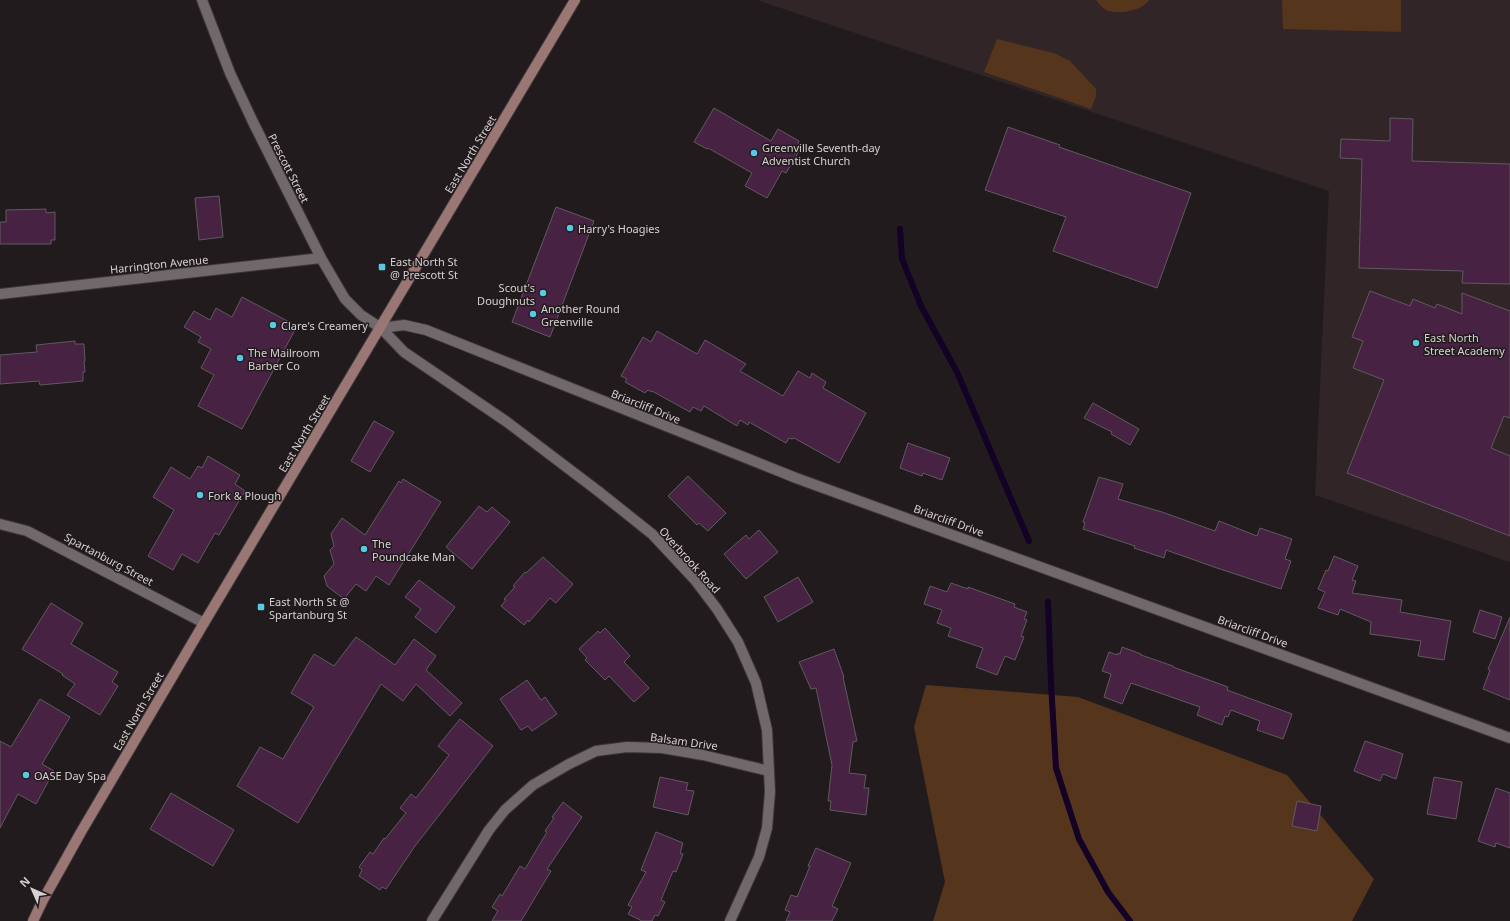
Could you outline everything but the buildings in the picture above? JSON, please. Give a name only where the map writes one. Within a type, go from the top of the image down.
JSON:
[{"type":"main road","name":"East North Street","points":[[33,921],[81,832],[575,0]]},
{"type":"street","name":"Prescott Street","points":[[202,0],[236,86],[320,258],[345,299],[361,315],[381,328]]},
{"type":"street","name":"Harrington Avenue","points":[[0,294],[320,258]]},
{"type":"street","name":"Briarcliff Drive","points":[[381,328],[404,325],[426,330],[796,478],[1510,738]]},
{"type":"street","name":"Overbrook Road","points":[[381,328],[404,352],[507,422],[652,534],[695,580],[738,642],[756,683],[767,730],[770,792],[767,828],[759,857],[730,921]]},
{"type":"street","name":"Spartanburg Street","points":[[0,524],[27,530],[204,623]]},
{"type":"street","name":"Balsam Drive","points":[[432,921],[489,830],[505,810],[533,786],[569,764],[596,751],[627,747],[662,748],[704,755],[769,771]]},
{"type":"shaded area","name":"East North Street Academy","points":[[757,0],[1510,0],[1510,562],[1315,495],[1329,191]]},
{"type":"shaded area","points":[[1096,0],[1149,0],[1141,7],[1130,11],[1113,12],[1106,10]]},
{"type":"shaded area","points":[[1282,0],[1401,0],[1401,32],[1283,29]]},
{"type":"shaded area","points":[[997,39],[1054,53],[1070,61],[1096,89],[1096,96],[1091,109],[984,72]]},
{"type":"shaded area","points":[[926,685],[1078,697],[1287,775],[1374,879],[1352,921],[933,921],[945,882],[914,727]]},
{"type":"waterway","points":[[900,229],[902,259],[921,306],[957,372],[1029,541]]},
{"type":"waterway","points":[[1048,602],[1056,768],[1079,839],[1108,892],[1130,921]]},
{"type":"place","name":"Greenville Seventh-day Adventist Church","points":[[754,153]]},
{"type":"place","name":"Harry's Hoagies","points":[[570,228]]},
{"type":"place","name":"East North St @ Prescott St","points":[[382,267]]},
{"type":"place","name":"Scout's Doughnuts","points":[[543,293]]},
{"type":"place","name":"Another Round Greenville","points":[[533,314]]},
{"type":"place","name":"Clare's Creamery","points":[[273,325]]},
{"type":"place","name":"East North Street Academy","points":[[1416,343]]},
{"type":"place","name":"The Mailroom Barber Co","points":[[240,358]]},
{"type":"place","name":"Fork & Plough","points":[[200,495]]},
{"type":"place","name":"The Poundcake Man","points":[[364,549]]},
{"type":"place","name":"East North St @ Spartanburg St","points":[[261,607]]},
{"type":"place","name":"OASE Day Spa","points":[[26,775]]}]
